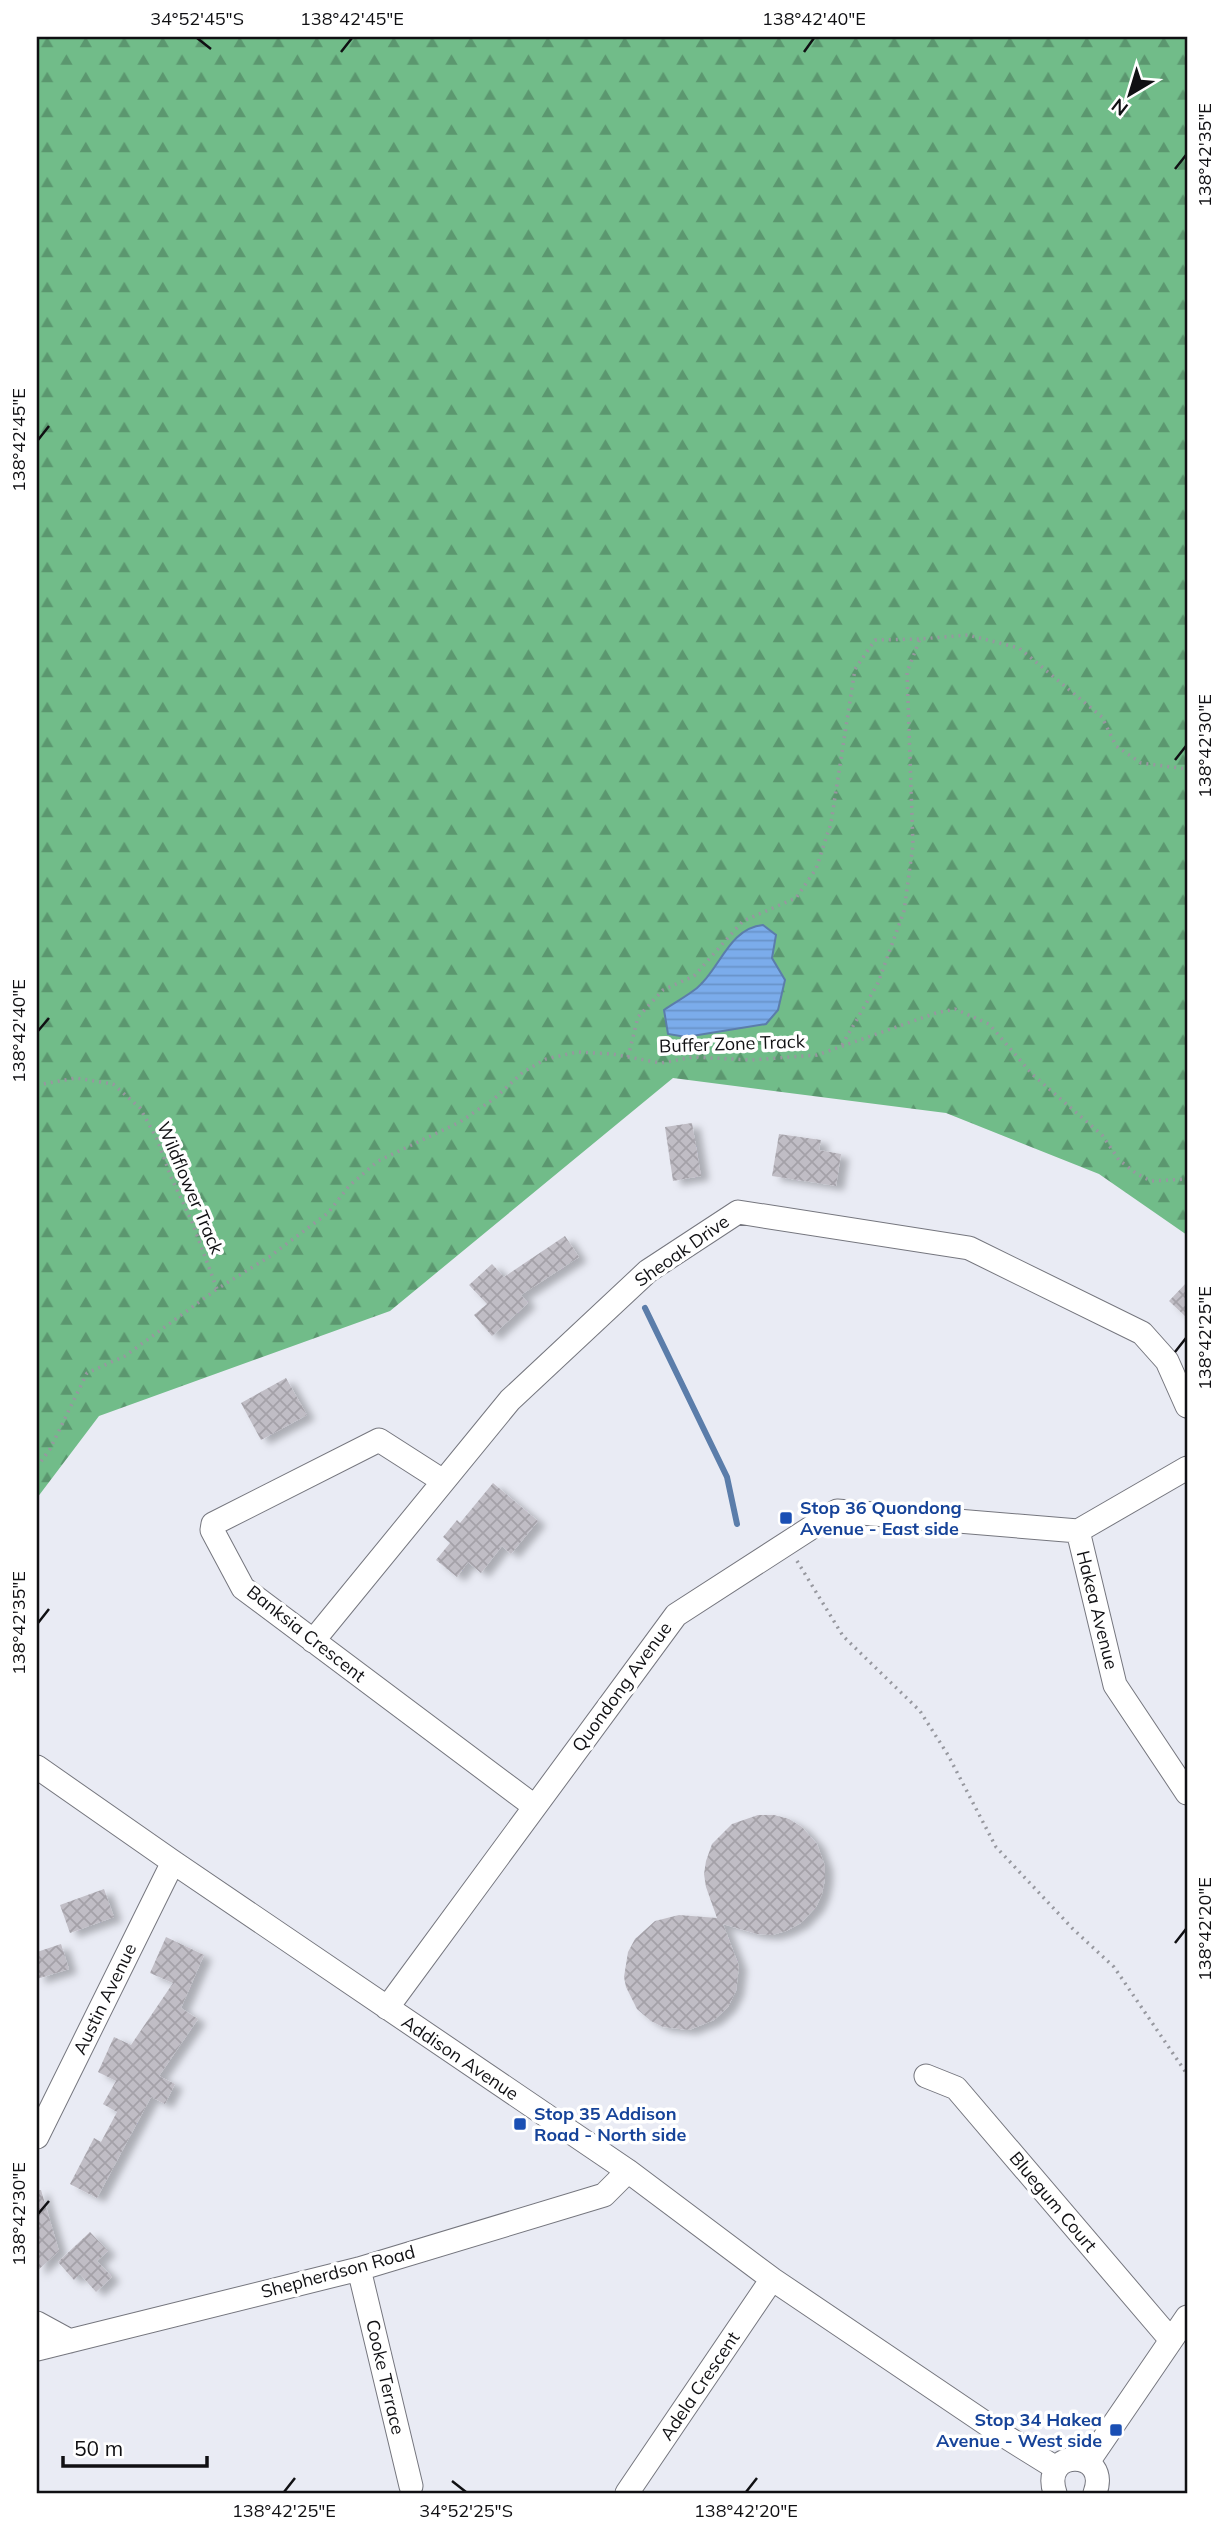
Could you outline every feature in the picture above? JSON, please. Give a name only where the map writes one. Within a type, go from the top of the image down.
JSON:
[{"type":"street","name":"Sheoak Drive","points":[[313,1641],[510,1400],[648,1271],[738,1212],[969,1248],[1142,1333],[1167,1361],[1187,1405]]},
{"type":"street","name":"Banksia Crescent","points":[[443,1481],[379,1440],[213,1524],[212,1530],[243,1588],[534,1807]]},
{"type":"street","points":[[1078,1531],[1187,1468]]},
{"type":"street","name":"Quondong Avenue","points":[[387,2008],[676,1615],[837,1511],[1078,1531]]},
{"type":"street","name":"Hakea Avenue","points":[[1078,1531],[1115,1685],[1186,1790]]},
{"type":"street","name":"Addison Avenue","points":[[37,1767],[628,2171],[772,2279],[1056,2468]]},
{"type":"street","name":"Austin Avenue","points":[[37,2137],[173,1862]]},
{"type":"street","name":"Bluegum Court","points":[[926,2076],[956,2088],[1171,2340]]},
{"type":"street","name":"Shepherdson Road","points":[[37,2349],[359,2269],[604,2195],[628,2171]]},
{"type":"street","name":"Cooke Terrace","points":[[359,2269],[411,2486]]},
{"type":"street","name":"Adela Crescent","points":[[627,2493],[772,2279]]},
{"type":"street","points":[[1088,2462],[1187,2317]]},
{"type":"street","points":[[37,2323],[70,2341]]},
{"type":"street","points":[[1055,2493],[1052,2483],[1056,2468],[1066,2460],[1074,2458],[1088,2462],[1098,2477],[1096,2493]]},
{"type":"path","points":[[628,1057],[638,1017],[663,990],[694,976],[743,921],[796,898],[816,869],[831,823],[855,669],[875,640],[968,635],[1019,648],[1102,717],[1116,746],[1141,762],[1187,769]]},
{"type":"path","points":[[841,1047],[878,983],[904,911],[912,845],[907,672],[920,639]]},
{"type":"path","name":"Buffer Zone Track","points":[[217,1289],[269,1257],[328,1213],[349,1186],[378,1161],[460,1122],[495,1098],[523,1072],[547,1059],[577,1052],[661,1063],[693,1057],[751,1060],[817,1055],[936,1013],[955,1009],[989,1024],[1032,1074],[1102,1135],[1119,1160],[1137,1174],[1151,1181],[1187,1179]]},
{"type":"path","name":"Wildflower Track","points":[[37,1085],[76,1078],[113,1084],[140,1108],[157,1139],[217,1289]]},
{"type":"path","points":[[37,1467],[50,1449],[87,1373],[125,1356],[217,1289]]},
{"type":"path","points":[[787,1543],[843,1636],[920,1711],[948,1755],[996,1847],[1073,1929],[1114,1967],[1187,2074]]},
{"type":"green space","points":[[37,37],[1187,37],[1187,1235],[1099,1174],[946,1113],[673,1078],[390,1311],[99,1416],[37,1498]]},
{"type":"water","points":[[763,925],[776,935],[772,958],[785,980],[778,1010],[766,1024],[686,1037],[668,1034],[664,1010],[697,988],[742,933]]},
{"type":"building","points":[[692,1123],[701,1176],[673,1181],[665,1127]]},
{"type":"building","points":[[779,1134],[821,1140],[819,1150],[841,1154],[836,1186],[772,1176]]},
{"type":"building","points":[[565,1236],[579,1257],[521,1295],[528,1303],[492,1336],[474,1315],[487,1304],[469,1285],[492,1264],[504,1277]]},
{"type":"building","points":[[1187,1282],[1187,1318],[1169,1301]]},
{"type":"building","points":[[286,1378],[307,1415],[261,1440],[241,1403]]},
{"type":"building","points":[[493,1483],[538,1521],[511,1554],[502,1546],[481,1573],[468,1562],[457,1577],[436,1560],[450,1543],[443,1537],[457,1520],[460,1523]]},
{"type":"building","points":[[758,1815],[789,1819],[802,1827],[817,1844],[825,1866],[822,1894],[816,1907],[801,1923],[786,1931],[772,1935],[757,1934],[723,1924],[739,1966],[736,1991],[728,2007],[714,2020],[689,2030],[663,2027],[637,2009],[626,1987],[624,1977],[628,1952],[635,1939],[655,1921],[679,1915],[717,1918],[704,1874],[712,1844],[732,1824]]},
{"type":"building","points":[[104,1889],[114,1917],[70,1933],[60,1905]]},
{"type":"building","points":[[166,1937],[204,1955],[181,2008],[198,2019],[159,2076],[175,2084],[165,2104],[151,2097],[97,2198],[70,2184],[94,2138],[101,2142],[117,2112],[103,2104],[116,2081],[98,2072],[114,2037],[131,2045],[173,1983],[150,1973]]},
{"type":"building","points":[[61,1944],[69,1969],[37,1979],[37,1952]]},
{"type":"building","points":[[37,2190],[41,2190],[59,2251],[37,2271]]},
{"type":"building","points":[[90,2232],[108,2251],[97,2261],[112,2277],[96,2292],[80,2274],[74,2280],[58,2262]]},
{"type":"waterway","points":[[645,1308],[727,1477],[737,1524]]},
{"type":"place","name":"Stop 36 Quondong Avenue - East side","points":[[786,1518]]},
{"type":"place","name":"Stop 35 Addison Road - North side","points":[[520,2124]]},
{"type":"place","name":"Stop 34 Hakea Avenue - West side","points":[[1116,2430]]}]
